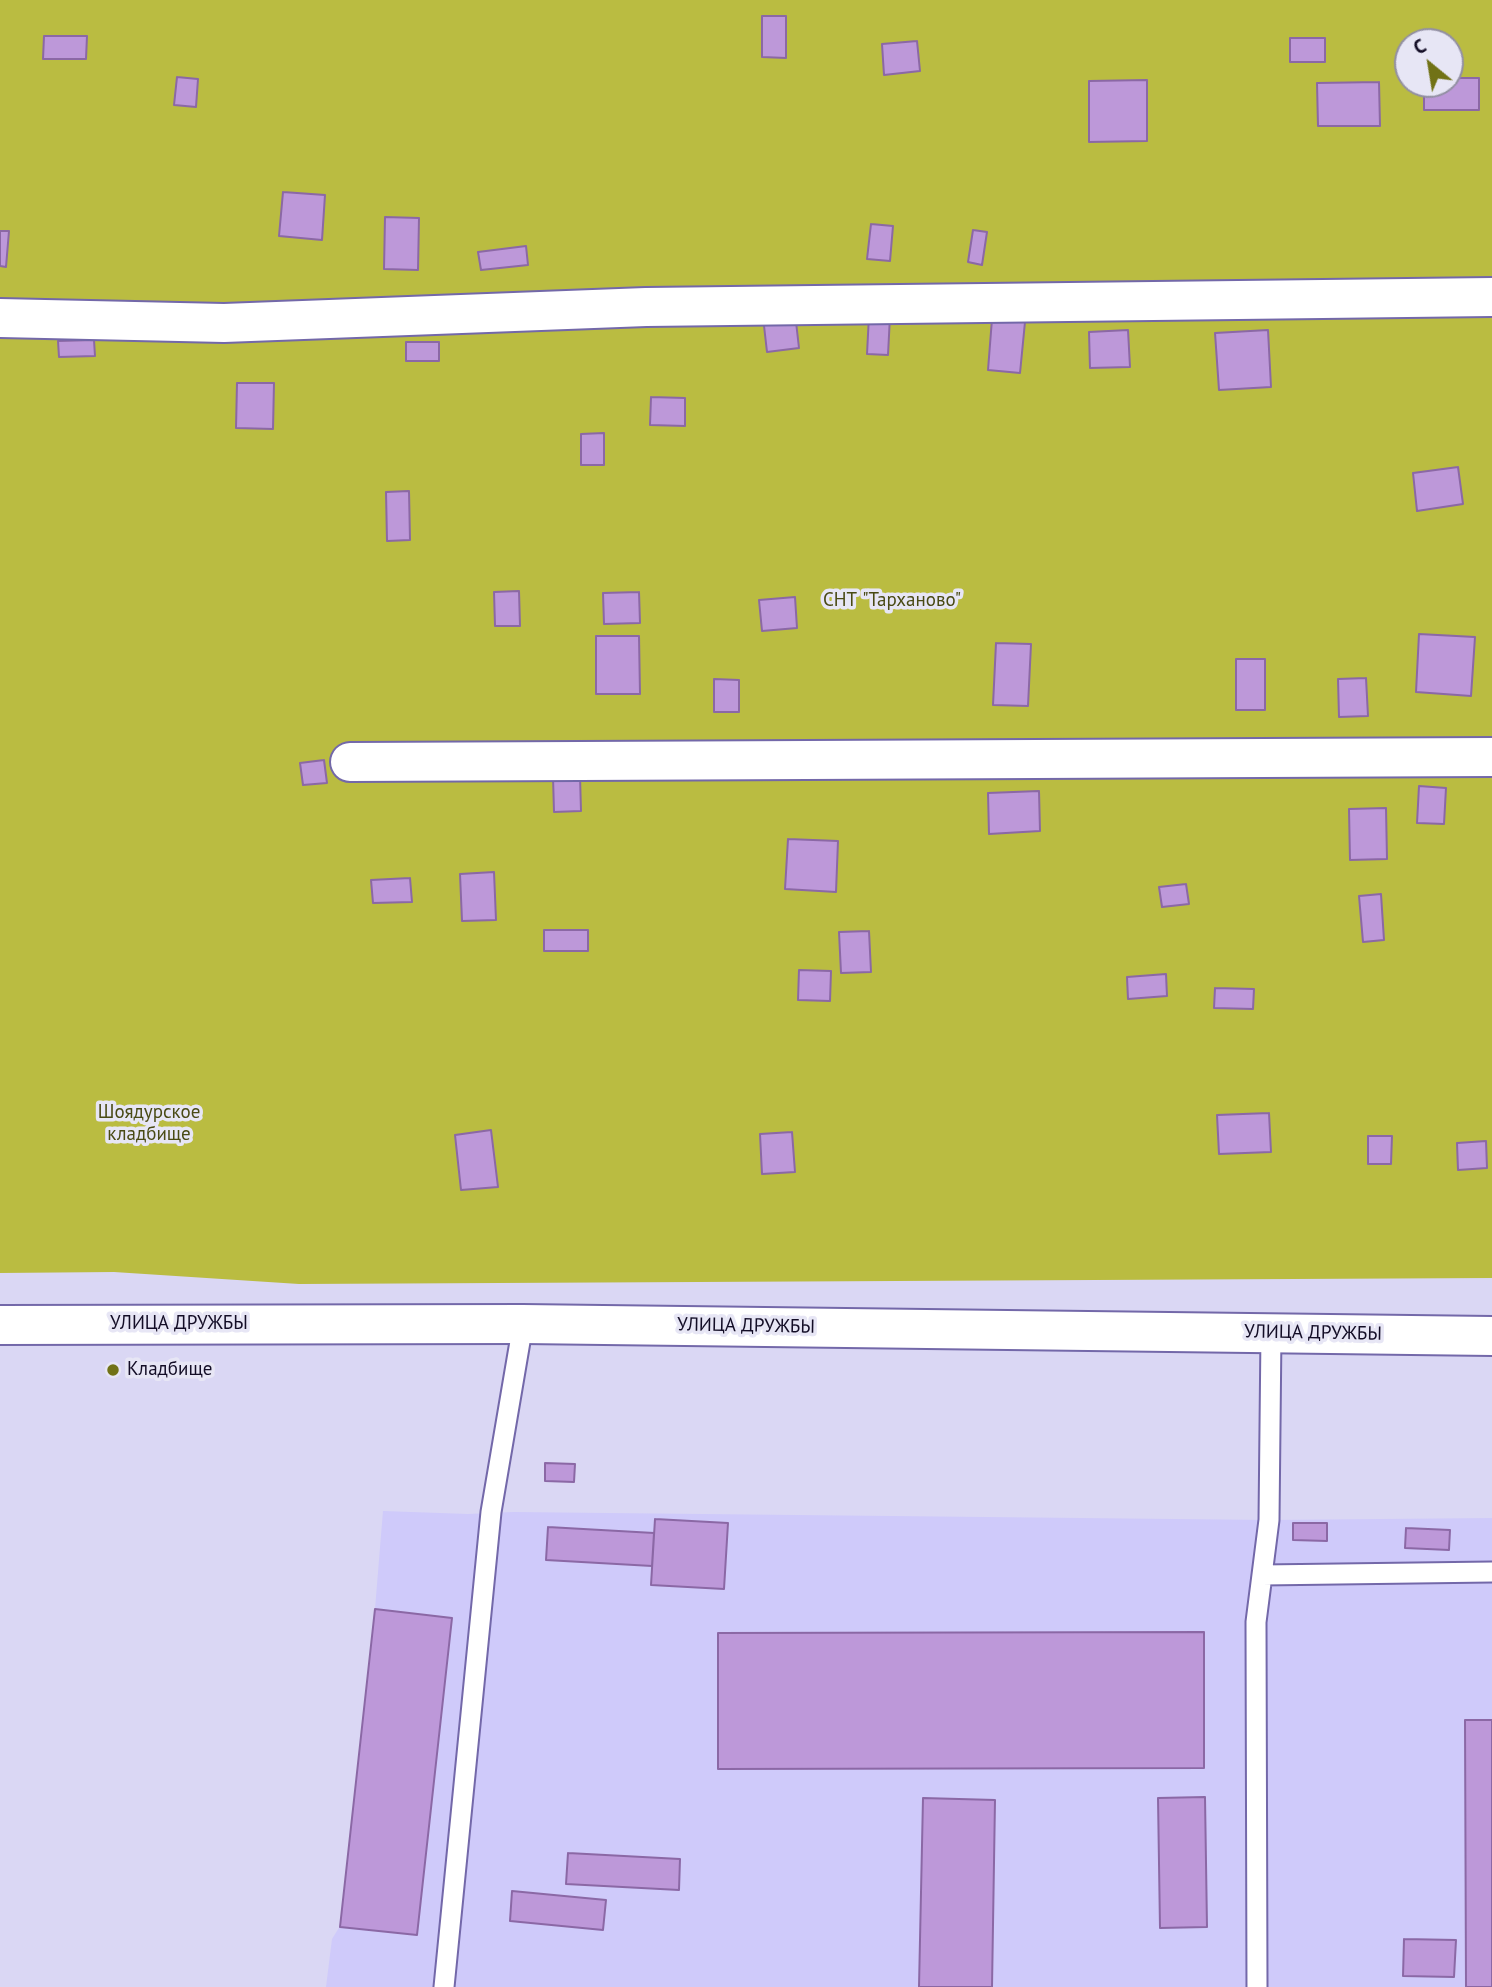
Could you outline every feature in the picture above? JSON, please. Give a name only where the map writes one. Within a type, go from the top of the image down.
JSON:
[{"type":"street","points":[[0,318],[224,323],[646,307],[1492,297]]},
{"type":"street","points":[[349,762],[1492,757]]},
{"type":"street","name":"УЛИЦА ДРУЖБЫ","points":[[0,1325],[523,1324],[1492,1336]]},
{"type":"lane","points":[[444,1987],[491,1512],[523,1324]]},
{"type":"lane","points":[[1257,1987],[1256,1622],[1269,1520],[1271,1333]]},
{"type":"lane","points":[[1262,1575],[1492,1572]]},
{"type":"shaded area","points":[[383,1511],[468,1514],[513,1512],[1269,1520],[1492,1518],[1492,1987],[326,1987],[332,1939],[340,1926],[375,1609]]},
{"type":"green space","name":"СНТ \"Тарханово\"","points":[[0,0],[1492,0],[1492,1278],[299,1284],[114,1272],[0,1273]]},
{"type":"building","points":[[762,16],[786,16],[786,58],[762,57]]},
{"type":"building","points":[[44,36],[87,36],[86,59],[43,59]]},
{"type":"building","points":[[1290,38],[1325,38],[1325,62],[1290,62]]},
{"type":"building","points":[[917,41],[920,71],[884,75],[882,44]]},
{"type":"building","points":[[177,77],[198,79],[196,107],[174,105]]},
{"type":"building","points":[[1464,78],[1479,78],[1479,110],[1424,110],[1424,98],[1464,98]]},
{"type":"building","points":[[1147,80],[1147,141],[1089,142],[1089,81]]},
{"type":"building","points":[[1379,82],[1380,126],[1318,126],[1317,83]]},
{"type":"building","points":[[283,192],[325,195],[322,240],[279,236]]},
{"type":"building","points":[[385,217],[419,218],[418,270],[384,269]]},
{"type":"building","points":[[871,224],[893,226],[890,261],[867,259]]},
{"type":"building","points":[[973,230],[987,232],[982,265],[968,262]]},
{"type":"building","points":[[0,231],[9,231],[6,267],[0,266]]},
{"type":"building","points":[[526,246],[528,265],[481,270],[478,252]]},
{"type":"building","points":[[795,313],[799,348],[767,352],[763,317]]},
{"type":"building","points":[[869,315],[890,316],[888,355],[867,354]]},
{"type":"building","points":[[992,319],[1025,322],[1020,373],[988,370]]},
{"type":"building","points":[[1128,330],[1130,367],[1090,368],[1089,332]]},
{"type":"building","points":[[1268,330],[1271,387],[1219,390],[1215,333]]},
{"type":"building","points":[[94,340],[95,356],[59,357],[58,341]]},
{"type":"building","points":[[406,342],[439,342],[439,361],[406,361]]},
{"type":"building","points":[[237,383],[274,383],[273,429],[236,428]]},
{"type":"building","points":[[651,397],[685,398],[685,426],[650,425]]},
{"type":"building","points":[[604,433],[604,465],[581,465],[581,434]]},
{"type":"building","points":[[1458,467],[1463,504],[1417,511],[1413,473]]},
{"type":"building","points":[[409,491],[410,540],[387,541],[386,492]]},
{"type":"building","points":[[519,591],[520,626],[495,626],[494,592]]},
{"type":"building","points":[[639,592],[640,623],[604,624],[603,593]]},
{"type":"building","points":[[795,597],[797,628],[762,631],[759,600]]},
{"type":"building","points":[[1419,634],[1475,637],[1471,696],[1416,692]]},
{"type":"building","points":[[596,636],[639,636],[640,694],[596,694]]},
{"type":"building","points":[[996,643],[1031,644],[1028,706],[993,705]]},
{"type":"building","points":[[1236,659],[1265,659],[1265,710],[1236,710]]},
{"type":"building","points":[[1366,678],[1368,716],[1339,717],[1338,679]]},
{"type":"building","points":[[714,679],[739,680],[739,712],[714,712]]},
{"type":"building","points":[[324,760],[327,783],[303,785],[300,763]]},
{"type":"building","points":[[580,776],[581,811],[554,812],[553,777]]},
{"type":"building","points":[[1419,786],[1446,788],[1444,824],[1417,823]]},
{"type":"building","points":[[1039,791],[1040,831],[989,834],[988,793]]},
{"type":"building","points":[[1386,808],[1387,859],[1350,860],[1349,809]]},
{"type":"building","points":[[788,839],[838,841],[836,892],[785,889]]},
{"type":"building","points":[[494,872],[496,920],[462,921],[460,874]]},
{"type":"building","points":[[410,878],[412,902],[373,903],[371,880]]},
{"type":"building","points":[[1186,884],[1189,904],[1162,907],[1159,887]]},
{"type":"building","points":[[1381,894],[1384,940],[1363,942],[1359,896]]},
{"type":"building","points":[[544,930],[588,930],[588,951],[544,951]]},
{"type":"building","points":[[869,931],[871,972],[841,973],[839,932]]},
{"type":"building","points":[[799,970],[831,971],[830,1001],[798,1000]]},
{"type":"building","points":[[1166,974],[1167,996],[1128,999],[1127,977]]},
{"type":"building","points":[[1215,988],[1254,989],[1253,1009],[1214,1008]]},
{"type":"building","points":[[1269,1113],[1271,1152],[1219,1154],[1217,1115]]},
{"type":"building","points":[[491,1130],[498,1187],[461,1190],[455,1135]]},
{"type":"building","points":[[792,1132],[795,1172],[762,1174],[760,1134]]},
{"type":"building","points":[[1368,1136],[1392,1136],[1391,1164],[1368,1164]]},
{"type":"building","points":[[1486,1141],[1487,1168],[1458,1170],[1457,1143]]},
{"type":"building","points":[[545,1463],[575,1464],[574,1482],[545,1481]]},
{"type":"building","points":[[655,1519],[728,1523],[724,1589],[651,1585]]},
{"type":"building","points":[[1293,1523],[1327,1523],[1327,1541],[1293,1540]]},
{"type":"building","points":[[548,1527],[654,1533],[652,1566],[546,1560]]},
{"type":"building","points":[[1406,1528],[1450,1530],[1449,1550],[1405,1548]]},
{"type":"building","points":[[375,1609],[452,1618],[417,1935],[340,1927]]},
{"type":"building","points":[[1204,1632],[1204,1768],[718,1769],[718,1633]]},
{"type":"building","points":[[1465,1720],[1492,1720],[1492,1987],[1466,1987]]},
{"type":"building","points":[[1205,1797],[1207,1927],[1160,1928],[1158,1798]]},
{"type":"building","points":[[923,1798],[995,1800],[992,1987],[919,1987]]},
{"type":"building","points":[[568,1853],[680,1859],[679,1890],[566,1884]]},
{"type":"building","points":[[512,1891],[606,1900],[603,1930],[510,1921]]},
{"type":"building","points":[[1404,1939],[1456,1940],[1454,1977],[1403,1976]]},
{"type":"place","name":"Кладбище","points":[[113,1370]]},
{"type":"park label","name":"Шоядурское кладбище","points":[[149,1124]]}]
